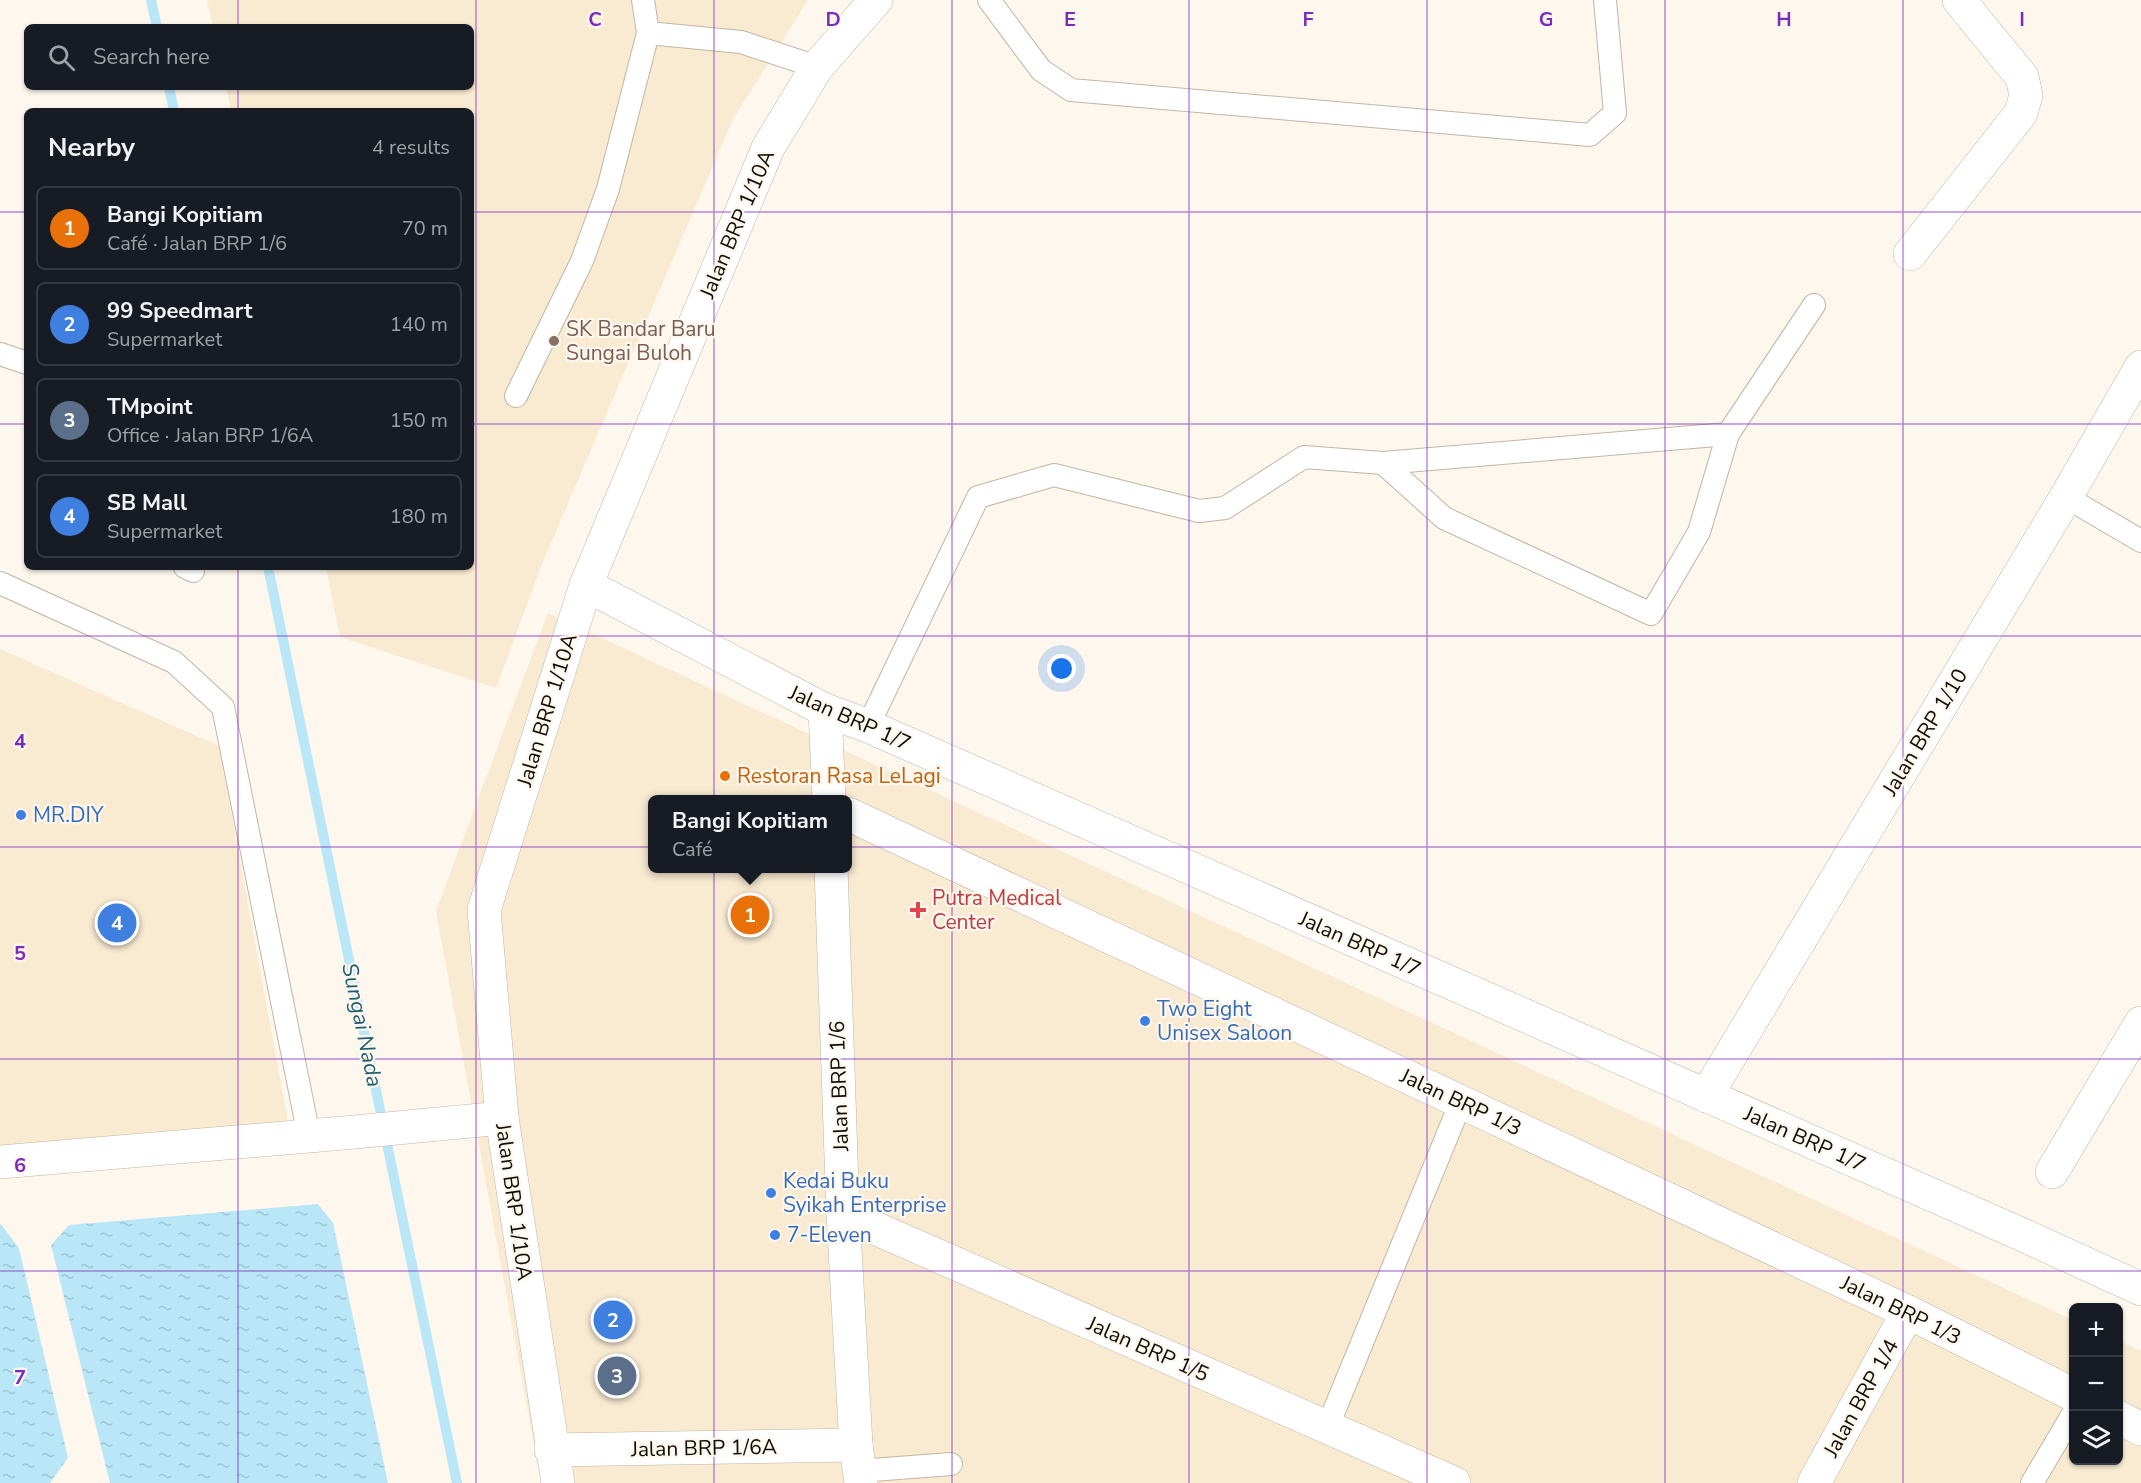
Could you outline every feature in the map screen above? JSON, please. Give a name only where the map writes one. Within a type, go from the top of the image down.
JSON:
[{"type":"street","name":"Jalan BRP 1/10A","points":[[558,1483],[551,1450],[502,1118],[484,910],[586,585],[768,148],[817,67],[876,0]]},
{"type":"street","points":[[1910,254],[2021,113],[2026,95],[2022,77],[1959,0]]},
{"type":"street","name":"Jalan BRP 1/10","points":[[1706,1096],[2066,497],[2141,367]]},
{"type":"street","name":"Jalan BRP 1/7","points":[[586,585],[825,710],[868,726],[2141,1289]]},
{"type":"street","points":[[825,710],[829,795]]},
{"type":"street","name":"Jalan BRP 1/3","points":[[852,816],[1908,1312],[2069,1393]]},
{"type":"street","name":"Jalan BRP 1/6","points":[[831,873],[843,1214],[859,1466]]},
{"type":"street","points":[[2052,1172],[2141,1023]]},
{"type":"street","points":[[0,1162],[502,1118]]},
{"type":"street","name":"Jalan BRP 1/5","points":[[843,1214],[1454,1483]]},
{"type":"street","name":"Jalan BRP 1/4","points":[[1814,1483],[1908,1312]]},
{"type":"street","points":[[2123,1420],[2141,1429]]},
{"type":"street","name":"Jalan BRP 1/6A","points":[[551,1450],[859,1466]]},
{"type":"lane","points":[[516,396],[582,261],[608,189],[648,33],[643,0]]},
{"type":"lane","points":[[989,0],[1041,70],[1071,90],[1590,135],[1615,113],[1605,0]]},
{"type":"lane","points":[[648,33],[741,42],[817,67]]},
{"type":"lane","points":[[1383,463],[1444,518],[1651,614],[1699,532],[1728,434],[1814,305]]},
{"type":"lane","points":[[0,354],[24,362]]},
{"type":"lane","points":[[868,726],[978,497],[1054,475],[1199,511],[1225,508],[1304,457],[1383,463],[1728,434]]},
{"type":"lane","points":[[2066,497],[2141,541]]},
{"type":"lane","points":[[0,583],[174,662],[223,707],[309,1136]]},
{"type":"lane","points":[[1327,1428],[1461,1102]]},
{"type":"lane","points":[[2032,1483],[2069,1419]]},
{"type":"lane","points":[[859,1466],[951,1464]]},
{"type":"shaded area","name":"SK Bandar Baru Sungai Buloh","points":[[207,0],[808,0],[733,119],[542,564],[496,688],[340,637],[327,570],[474,570],[474,108],[230,108],[227,90],[474,90],[474,24],[212,24]]},
{"type":"shaded area","points":[[548,613],[2069,1318],[2069,1465],[2123,1465],[2123,1343],[2141,1351],[2141,1483],[541,1483],[436,911]]},
{"type":"shaded area","points":[[0,649],[219,746],[288,1122],[0,1146]]},
{"type":"water","points":[[318,1204],[333,1223],[388,1483],[110,1483],[51,1245],[69,1225]]},
{"type":"water","points":[[0,1223],[19,1248],[68,1458],[50,1483],[0,1483]]},
{"type":"waterway","name":"Sungai Nada","points":[[151,0],[156,24]]},
{"type":"waterway","name":"Sungai Nada","points":[[170,90],[173,108]]},
{"type":"waterway","name":"Sungai Nada","points":[[269,570],[457,1483]]},
{"type":"place","name":"SK Bandar Baru Sungai Buloh","points":[[554,341]]},
{"type":"place","name":"Restoran Rasa LeLagi","points":[[725,776]]},
{"type":"place","name":"MR.DIY","points":[[21,815]]},
{"type":"place","name":"Putra Medical Center","points":[[918,910]]},
{"type":"place","name":"Bangi Kopitiam","points":[[750,915]]},
{"type":"place","name":"SB Mall","points":[[117,923]]},
{"type":"place","name":"Two Eight Unisex Saloon","points":[[1145,1021]]},
{"type":"place","name":"Kedai Buku Syikah Enterprise","points":[[771,1193]]},
{"type":"place","name":"7-Eleven","points":[[775,1235]]},
{"type":"place","name":"99 Speedmart","points":[[613,1320]]},
{"type":"place","name":"TMpoint","points":[[617,1376]]}]
